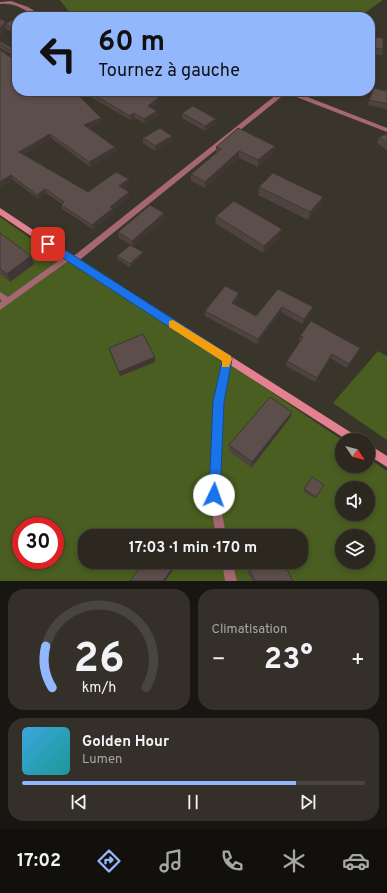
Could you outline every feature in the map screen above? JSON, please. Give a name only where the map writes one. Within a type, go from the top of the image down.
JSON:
[{"type":"street","points":[[0,3],[11,1],[32,12]]},
{"type":"street","points":[[0,307],[71,259],[280,96]]},
{"type":"street","points":[[299,96],[387,130]]},
{"type":"street","points":[[0,211],[71,259],[344,433]]},
{"type":"street","points":[[0,295],[8,301]]},
{"type":"street","points":[[220,529],[214,495],[219,402],[227,359]]},
{"type":"street","points":[[375,454],[387,462]]},
{"type":"street","points":[[228,569],[231,581]]},
{"type":"green space","points":[[60,0],[383,0],[366,12],[69,12]]},
{"type":"green space","points":[[0,217],[63,261],[71,256],[335,435],[335,473],[375,473],[375,463],[387,471],[387,581],[0,581]]},
{"type":"green space","points":[[378,351],[387,356],[387,440],[333,403]]},
{"type":"building","points":[[0,19],[5,21],[0,30]]},
{"type":"building","points":[[12,20],[12,28],[5,24]]},
{"type":"building","points":[[375,37],[383,38],[383,49],[375,48]]},
{"type":"building","points":[[0,41],[12,48],[12,51],[0,44]]},
{"type":"building","points":[[0,50],[12,58],[12,96],[79,96],[101,118],[84,125],[115,147],[89,162],[50,134],[19,152],[88,192],[116,172],[129,179],[119,186],[129,192],[110,207],[113,208],[92,225],[61,205],[64,202],[45,189],[37,195],[11,175],[0,182]]},
{"type":"building","points":[[387,87],[387,104],[369,100],[371,96],[375,96],[375,88],[386,91]]},
{"type":"building","points":[[96,96],[159,97],[148,106],[157,111],[144,119],[134,113],[130,116]]},
{"type":"building","points":[[193,106],[216,119],[205,126],[182,113]]},
{"type":"building","points":[[160,128],[172,136],[155,146],[143,138]]},
{"type":"building","points":[[238,128],[275,146],[258,160],[239,151],[205,182],[191,174],[221,149],[216,147]]},
{"type":"building","points":[[387,134],[387,143],[379,137]]},
{"type":"building","points":[[273,173],[323,197],[310,212],[259,187]]},
{"type":"building","points":[[234,201],[282,229],[264,246],[216,216]]},
{"type":"building","points":[[150,205],[164,213],[132,241],[118,232]]},
{"type":"building","points":[[0,233],[31,256],[7,274],[0,269]]},
{"type":"building","points":[[130,245],[143,252],[130,264],[117,256]]},
{"type":"building","points":[[225,286],[239,293],[232,303],[256,316],[278,289],[313,307],[304,319],[282,307],[258,339],[205,311]]},
{"type":"building","points":[[311,321],[360,348],[349,364],[332,354],[317,378],[287,361],[303,337],[300,336]]},
{"type":"building","points":[[143,334],[155,357],[119,372],[109,348]]},
{"type":"building","points":[[270,397],[292,412],[252,462],[229,445]]},
{"type":"building","points":[[312,477],[324,485],[316,497],[304,489]]},
{"type":"building","points":[[139,569],[172,569],[163,581],[130,581]]},
{"type":"building","points":[[249,569],[287,569],[293,581],[255,581]]},
{"type":"slow traffic","points":[[173,324],[227,359],[226,364]]},
{"type":"route","points":[[48,244],[227,359],[219,402],[214,495]]}]
